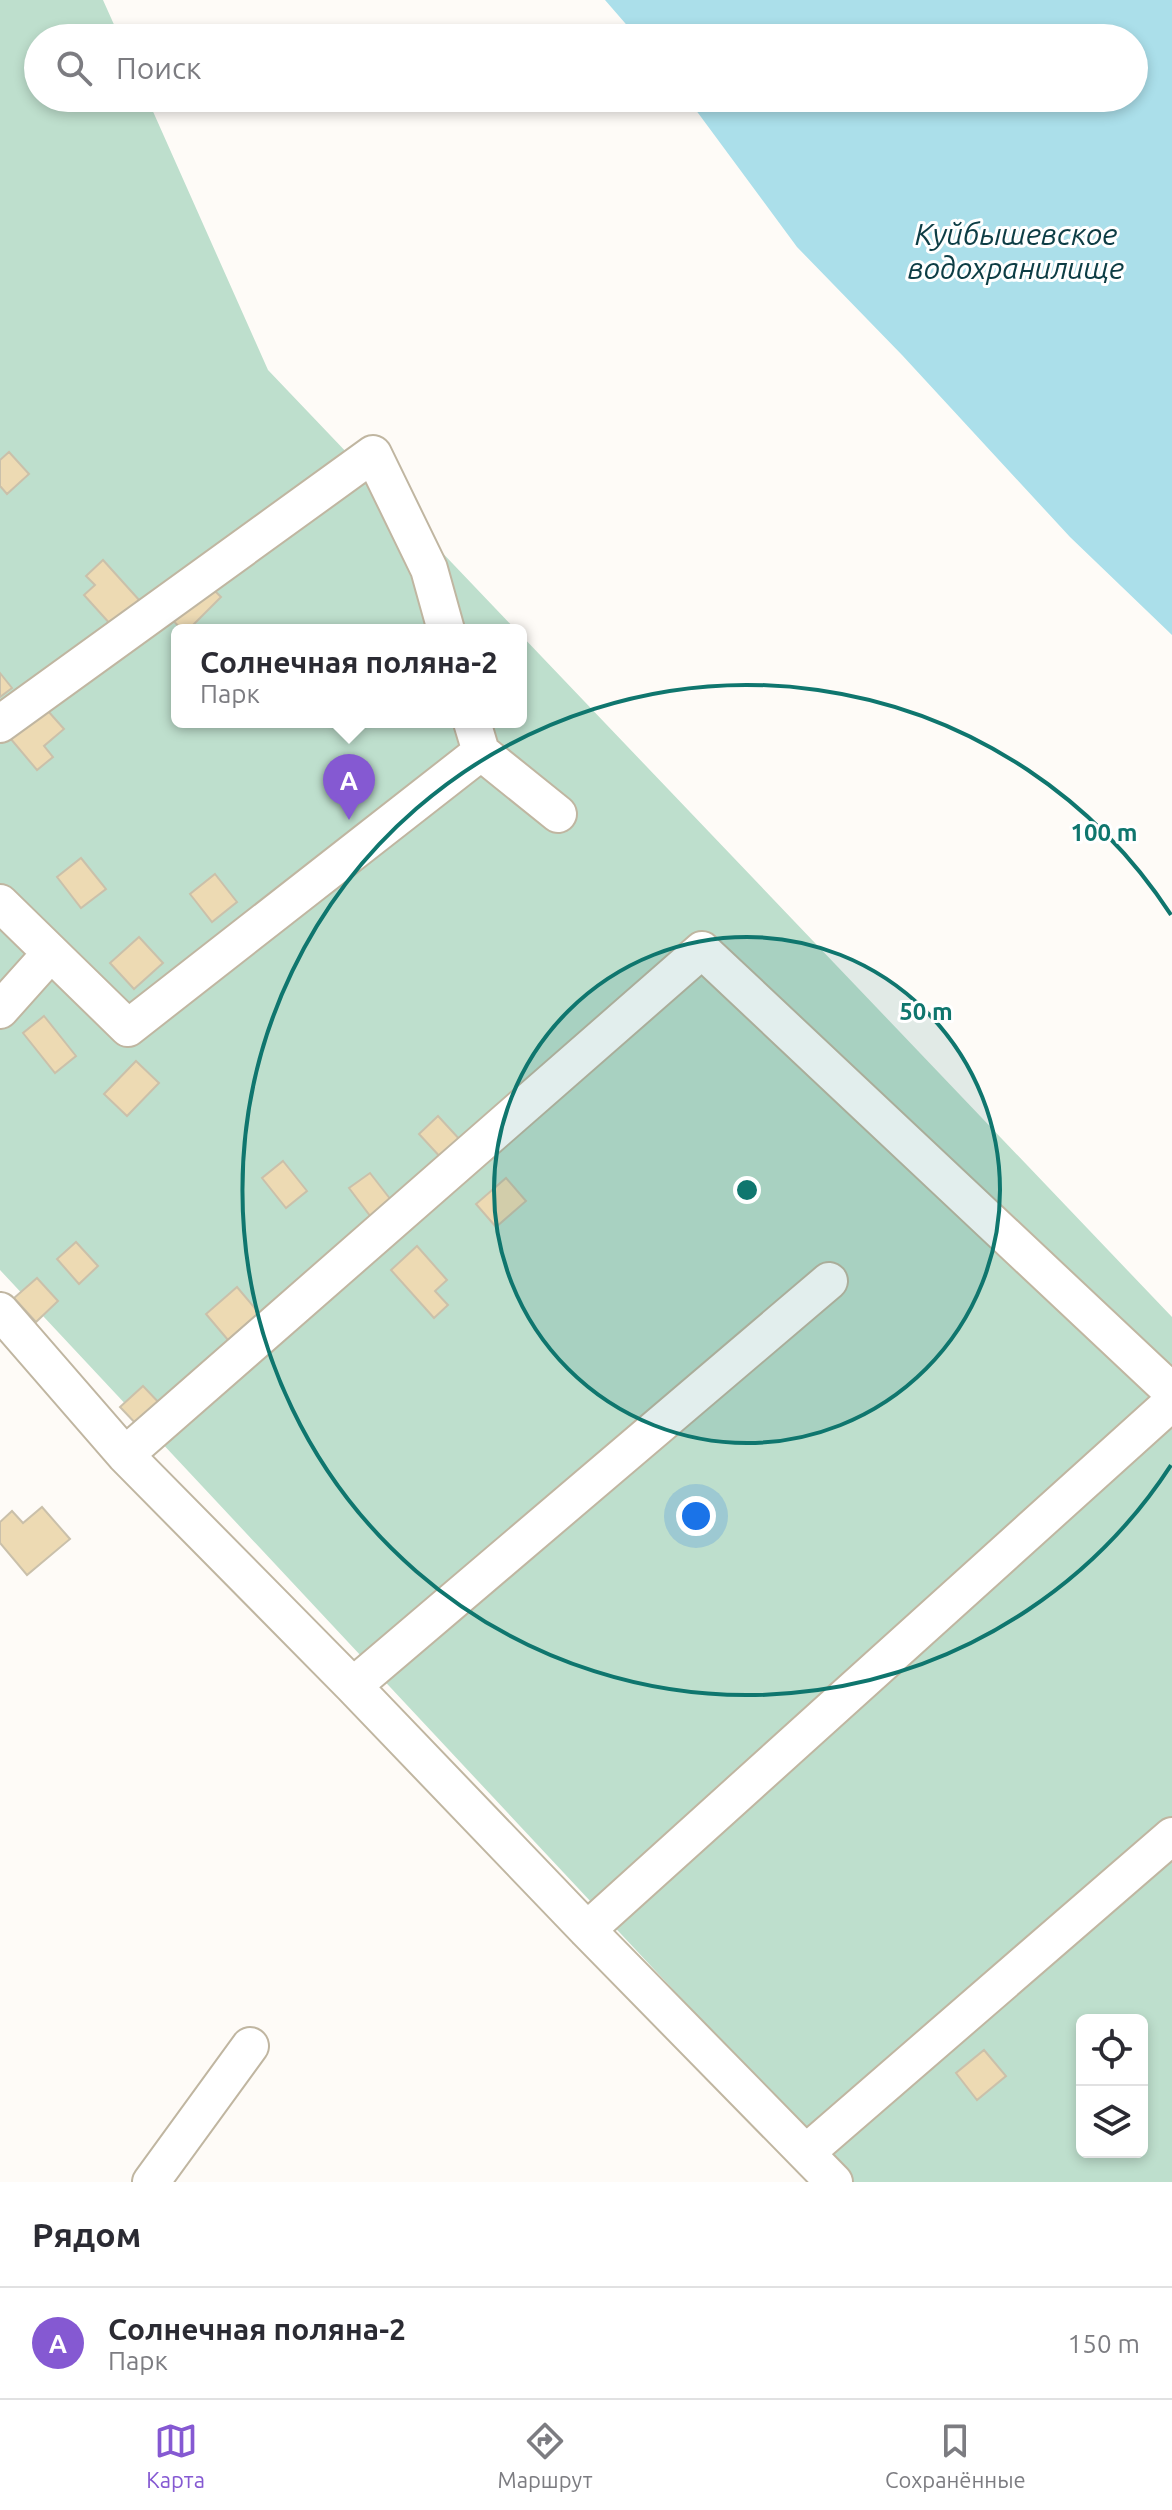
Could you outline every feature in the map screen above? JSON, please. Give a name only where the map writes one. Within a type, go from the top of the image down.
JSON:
[{"type":"street","points":[[0,724],[373,454],[429,569],[444,624]]},
{"type":"street","points":[[0,903],[128,1028],[476,737],[558,814]]},
{"type":"street","points":[[125,1455],[702,950],[1172,1392]]},
{"type":"street","points":[[0,1010],[51,953]]},
{"type":"street","points":[[353,1686],[829,1281]]},
{"type":"street","points":[[0,1311],[125,1455],[834,2182]]},
{"type":"street","points":[[587,1930],[1172,1402]]},
{"type":"street","points":[[807,2152],[1172,1836]]},
{"type":"street","points":[[151,2182],[250,2046]]},
{"type":"green space","points":[[0,0],[103,0],[114,24],[24,24],[24,112],[153,112],[268,370],[510,624],[171,624],[171,728],[527,728],[527,641],[1172,1317],[1172,2182],[853,2182],[0,1270]]},
{"type":"water","name":"Куйбышевское водохранилище","points":[[605,0],[1172,0],[1172,635],[1070,537],[902,355],[797,247],[697,112],[1148,112],[1148,24],[626,24]]},
{"type":"building","points":[[9,452],[29,474],[7,494],[0,486],[0,460]]},
{"type":"building","points":[[103,560],[140,601],[112,626],[84,595],[95,585],[86,576]]},
{"type":"building","points":[[203,579],[221,597],[194,624],[176,624],[167,614]]},
{"type":"building","points":[[0,673],[12,688],[0,697]]},
{"type":"building","points":[[40,702],[64,729],[44,746],[53,757],[37,770],[5,732]]},
{"type":"building","points":[[81,858],[106,889],[81,908],[57,877]]},
{"type":"building","points":[[215,874],[237,902],[212,922],[190,894]]},
{"type":"building","points":[[139,937],[163,963],[134,989],[110,963]]},
{"type":"building","points":[[44,1016],[76,1056],[55,1073],[23,1033]]},
{"type":"building","points":[[136,1061],[159,1083],[127,1116],[104,1094]]},
{"type":"building","points":[[438,1116],[462,1142],[443,1160],[419,1134]]},
{"type":"building","points":[[283,1161],[307,1191],[286,1208],[262,1178]]},
{"type":"building","points":[[370,1173],[398,1209],[377,1225],[349,1188]]},
{"type":"building","points":[[506,1178],[526,1201],[496,1227],[476,1204]]},
{"type":"building","points":[[76,1242],[98,1266],[79,1284],[57,1259]]},
{"type":"building","points":[[417,1246],[447,1280],[435,1291],[448,1305],[434,1318],[391,1270]]},
{"type":"building","points":[[37,1278],[58,1301],[36,1322],[14,1298]]},
{"type":"building","points":[[237,1287],[259,1313],[228,1340],[206,1314]]},
{"type":"building","points":[[143,1386],[163,1407],[140,1428],[120,1407]]},
{"type":"building","points":[[42,1507],[70,1539],[27,1575],[0,1543],[0,1522],[12,1511],[23,1523]]},
{"type":"building","points":[[984,2050],[1006,2076],[977,2100],[956,2073]]},
{"type":"place","name":"Солнечная поляна-2","points":[[349,820]]}]
